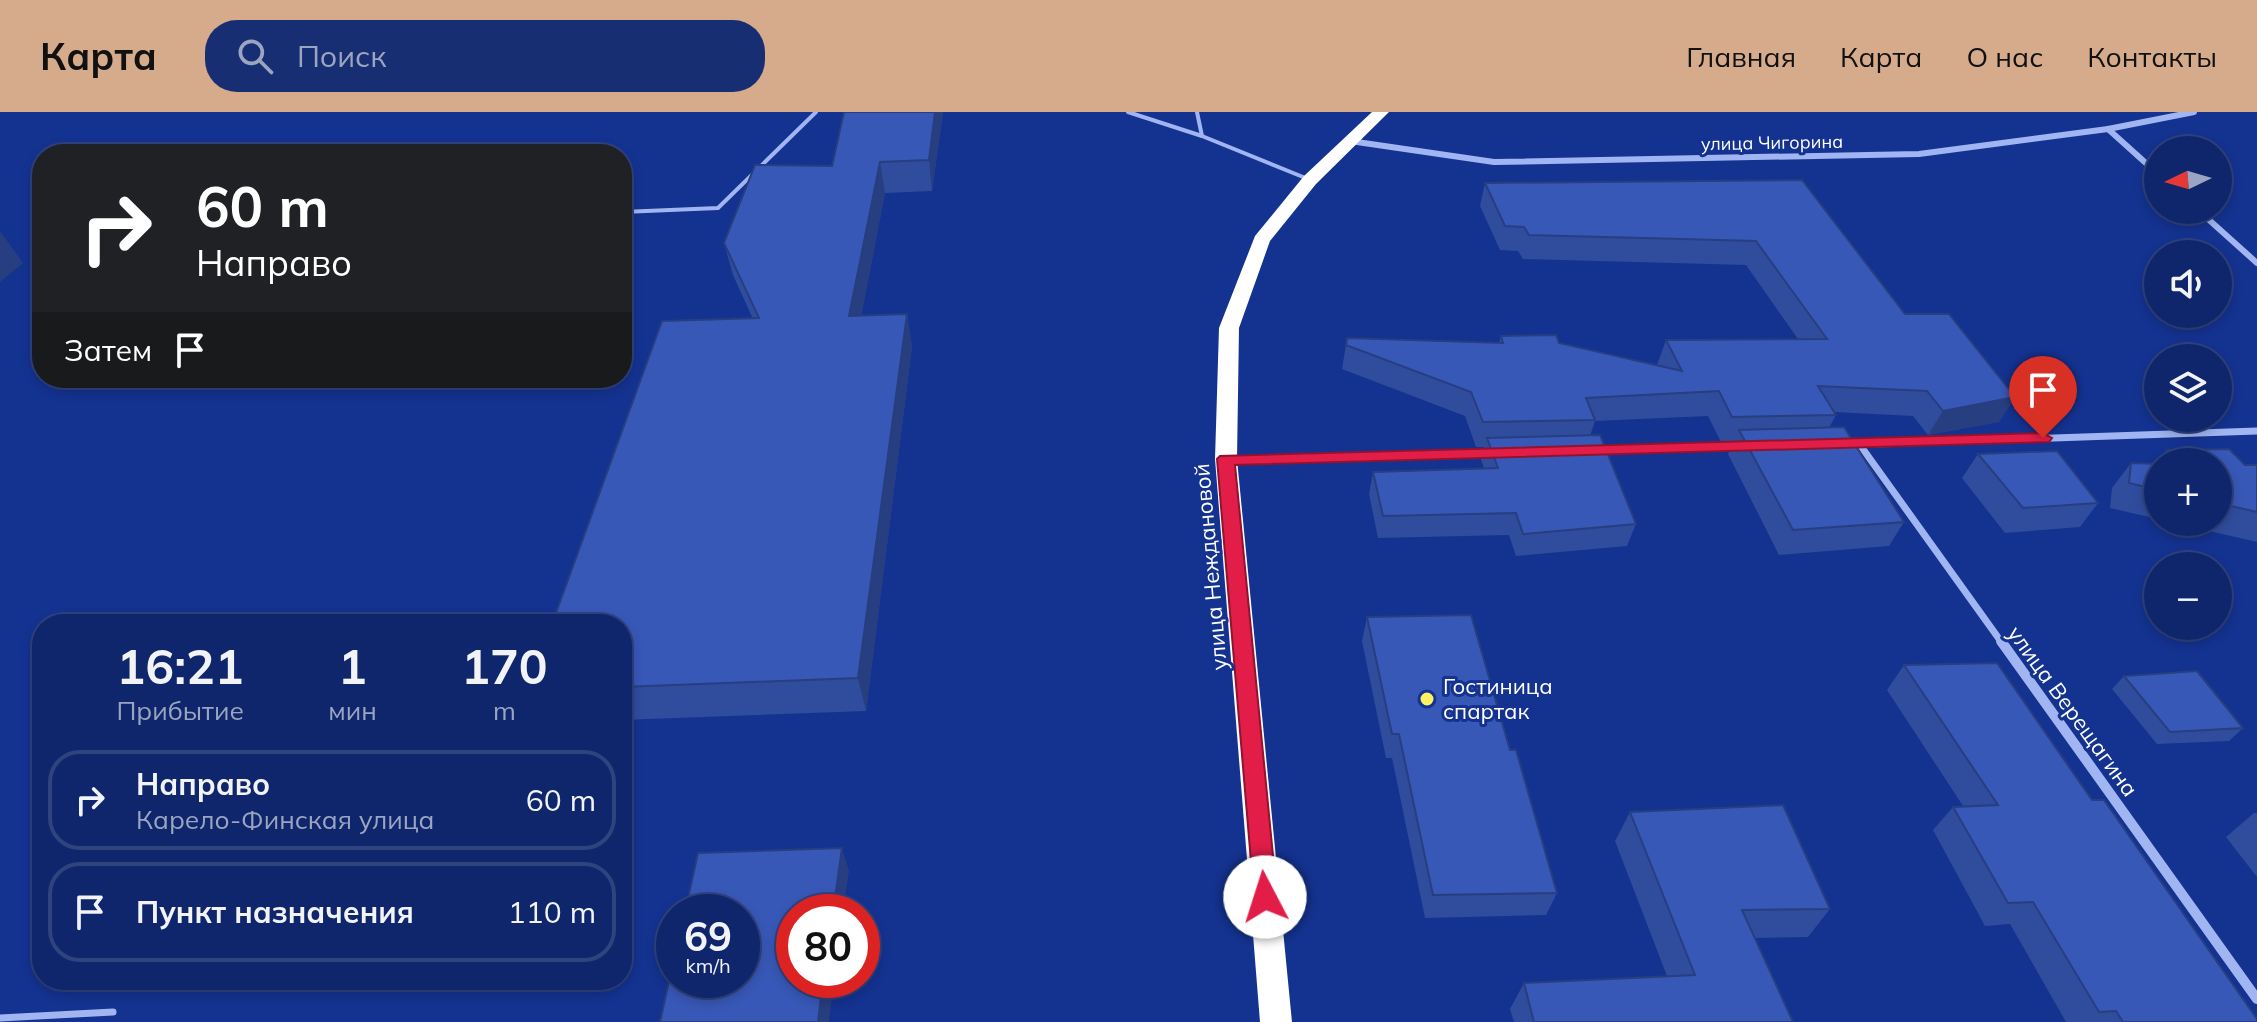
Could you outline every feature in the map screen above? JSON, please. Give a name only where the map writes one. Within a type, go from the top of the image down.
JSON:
[{"type":"highway","name":"улица Неждановой","points":[[1276,1022],[1226,459],[1229,328],[1261,240],[1310,180],[1381,112]]},
{"type":"street","name":"улица Чигорина","points":[[1350,141],[1494,162],[1919,154],[2108,129],[2194,112]]},
{"type":"street","points":[[2108,129],[2144,161]]},
{"type":"street","points":[[2214,224],[2257,263]]},
{"type":"street","points":[[1829,445],[2257,431]]},
{"type":"street","name":"улица Верещагина","points":[[1860,445],[2257,999]]},
{"type":"street","points":[[1591,451],[1749,447]]},
{"type":"street","points":[[1226,459],[1495,453]]},
{"type":"lane","points":[[632,212],[718,208],[816,112]]},
{"type":"lane","points":[[1128,112],[1202,136],[1310,180]]},
{"type":"lane","points":[[1197,112],[1202,136]]},
{"type":"lane","points":[[0,1018],[113,1012]]},
{"type":"building","points":[[844,112],[935,112],[929,160],[880,162],[849,316],[907,314],[858,678],[632,687],[632,614],[556,614],[662,321],[759,318],[724,243],[755,165],[832,166]]},
{"type":"building","points":[[1802,180],[1905,314],[1949,314],[2015,397],[1943,411],[1927,391],[1818,386],[1836,415],[1732,417],[1719,391],[1586,398],[1595,420],[1483,422],[1471,392],[1346,345],[1347,338],[1503,343],[1501,336],[1556,335],[1559,343],[1682,371],[1666,340],[1827,339],[1756,241],[1529,235],[1524,227],[1505,226],[1485,183]]},
{"type":"building","points":[[1844,427],[1904,522],[1793,530],[1739,430]]},
{"type":"building","points":[[1600,435],[1636,524],[1523,534],[1516,513],[1383,516],[1373,472],[1498,468],[1487,438]]},
{"type":"building","points":[[2057,451],[2098,503],[2023,508],[1978,454]]},
{"type":"building","points":[[2232,452],[2245,465],[2257,465],[2257,512],[2232,506]]},
{"type":"building","points":[[2131,463],[2144,463],[2144,487],[2129,483]]},
{"type":"building","points":[[1471,615],[1510,750],[1516,750],[1557,893],[1433,895],[1399,734],[1392,734],[1367,617]]},
{"type":"building","points":[[1997,663],[2092,800],[2104,800],[2257,1022],[2123,1022],[2116,1011],[2099,1012],[2033,902],[2008,903],[1953,807],[1998,805],[1904,665]]},
{"type":"building","points":[[2197,671],[2243,728],[2170,732],[2124,676]]},
{"type":"building","points":[[1783,805],[1830,909],[1742,910],[1793,1022],[1534,1022],[1524,983],[1695,975],[1630,812]]},
{"type":"building","points":[[842,848],[836,894],[776,894],[776,998],[821,998],[818,1022],[660,1022],[665,998],[760,998],[760,894],[689,894],[698,853]]},
{"type":"place","name":"Гостиница спартак","points":[[1427,699]]},
{"type":"route","points":[[1265,897],[1226,459],[2043,438]]}]
